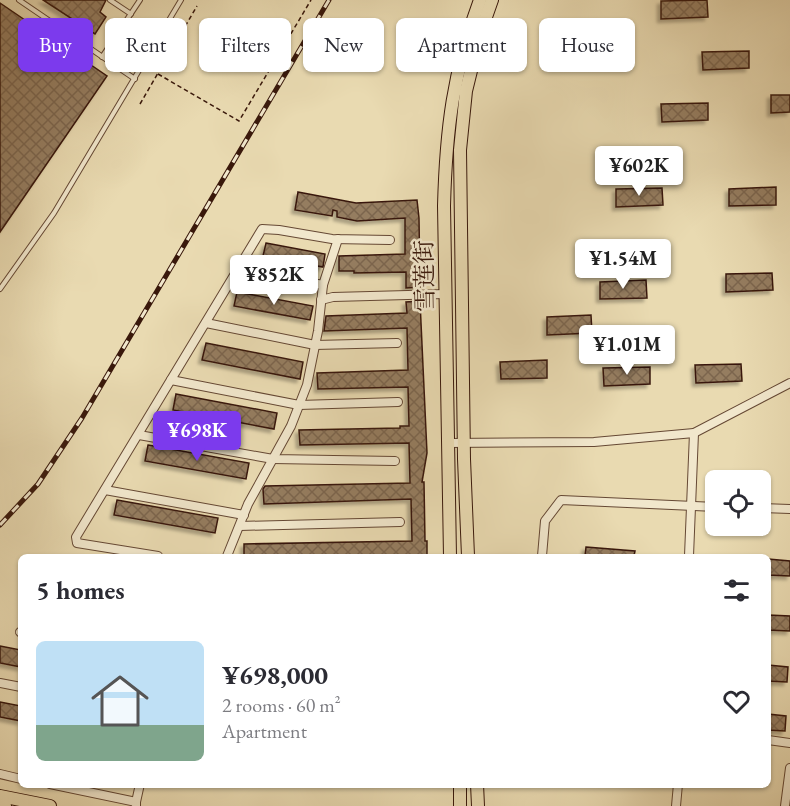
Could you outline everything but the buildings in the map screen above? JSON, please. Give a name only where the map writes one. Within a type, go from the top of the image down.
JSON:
[{"type":"main road","name":"雪莲街","points":[[450,554],[444,206],[446,148],[454,87],[468,30],[480,0]]},
{"type":"main road","name":"雪莲街","points":[[468,554],[460,150],[466,91],[480,34],[492,0]]},
{"type":"main road","points":[[460,788],[460,806]]},
{"type":"main road","points":[[477,788],[478,806]]},
{"type":"main road","points":[[0,796],[50,806]]},
{"type":"main road","points":[[0,805],[5,806]]},
{"type":"street","points":[[146,554],[77,543],[76,537],[262,229],[338,239],[390,240]]},
{"type":"street","points":[[228,554],[244,515],[291,426],[307,385],[323,285],[338,239]]},
{"type":"street","points":[[238,269],[323,285]]},
{"type":"street","points":[[321,300],[333,297],[445,294]]},
{"type":"street","points":[[206,323],[315,345],[397,343]]},
{"type":"street","points":[[171,380],[299,405],[398,402]]},
{"type":"street","points":[[448,443],[594,442],[694,433],[790,382]]},
{"type":"street","points":[[688,554],[694,433]]},
{"type":"street","points":[[139,435],[273,459],[395,461]]},
{"type":"street","points":[[105,490],[244,515]]},
{"type":"street","points":[[542,554],[545,521],[561,500],[705,507]]},
{"type":"street","points":[[771,508],[790,509]]},
{"type":"street","points":[[240,526],[400,522]]},
{"type":"street","points":[[0,683],[18,686]]},
{"type":"street","points":[[771,740],[790,743]]},
{"type":"street","points":[[785,806],[790,768]]},
{"type":"street","points":[[0,774],[18,778]]},
{"type":"street","points":[[67,788],[136,804],[139,788]]},
{"type":"street","points":[[676,806],[678,788]]},
{"type":"lane","points":[[19,0],[135,79]]},
{"type":"lane","points":[[110,0],[131,14]]},
{"type":"lane","points":[[102,57],[140,0]]},
{"type":"lane","points":[[0,290],[54,213],[181,0]]},
{"type":"path","points":[[158,74],[239,121],[310,0]]},
{"type":"path","points":[[140,104],[197,6]]},
{"type":"railway","points":[[0,525],[38,484],[82,418],[329,0]]}]
